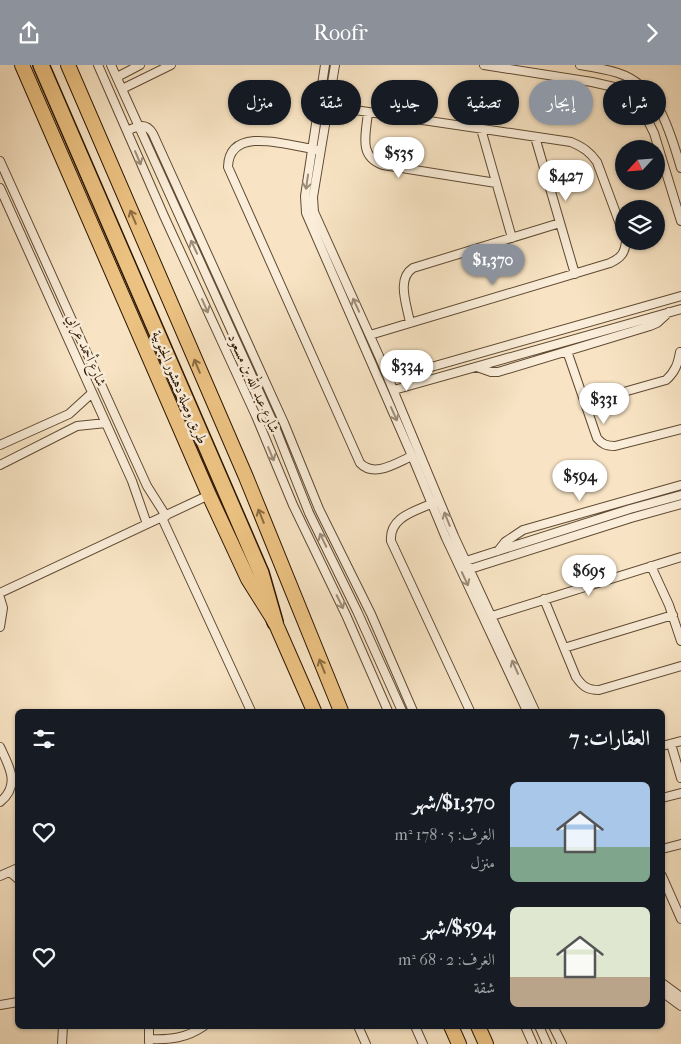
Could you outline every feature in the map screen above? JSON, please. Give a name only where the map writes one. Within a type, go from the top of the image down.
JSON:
[{"type":"highway","points":[[22,65],[248,579],[275,622]]},
{"type":"highway","name":"طريق وصلة دهشور الجنوبية","points":[[41,65],[261,573],[275,622],[313,709]]},
{"type":"highway","name":"طريق وصلة دهشور الجنوبية","points":[[68,65],[246,477],[340,709]]},
{"type":"highway","points":[[452,1029],[459,1044]]},
{"type":"highway","points":[[479,1029],[486,1044]]},
{"type":"street","name":"شارع عبد الله بن مسعود","points":[[98,65],[164,217],[256,417],[296,512],[346,615],[387,709]]},
{"type":"street","name":"شارع عبد الله بن مسعود","points":[[111,65],[246,360],[309,513],[401,709]]},
{"type":"street","points":[[117,77],[140,65]]},
{"type":"street","points":[[122,89],[171,65]]},
{"type":"street","points":[[324,65],[316,150],[314,211],[380,356],[436,502],[482,603],[526,709]]},
{"type":"street","points":[[332,80],[334,65]]},
{"type":"street","points":[[484,65],[592,82],[614,87],[627,94],[640,105],[654,133],[679,204],[681,221]]},
{"type":"street","points":[[580,65],[620,73],[636,82],[650,95],[661,110],[669,127],[681,168]]},
{"type":"street","points":[[361,111],[535,137],[581,146],[590,153],[600,167],[615,210]]},
{"type":"street","points":[[368,112],[366,152],[373,161],[383,165],[496,183]]},
{"type":"street","points":[[127,131],[139,125],[150,129],[153,134],[284,423],[319,509],[372,614],[412,709]]},
{"type":"street","points":[[323,125],[305,196],[306,213],[412,456],[470,569],[482,603],[492,615],[535,709]]},
{"type":"street","points":[[481,129],[512,238]]},
{"type":"street","points":[[535,137],[574,274]]},
{"type":"street","points":[[316,150],[264,141],[250,141],[240,143],[233,149],[228,158],[228,167],[360,463],[366,469],[374,471],[412,456]]},
{"type":"street","points":[[0,161],[250,709]]},
{"type":"street","name":"شارع أحمد عرابي","points":[[0,188],[136,490],[147,524]]},
{"type":"street","points":[[164,217],[177,210]]},
{"type":"street","points":[[410,323],[404,278],[414,267],[560,223]]},
{"type":"street","points":[[370,335],[574,274],[619,259],[625,250]]},
{"type":"street","points":[[212,286],[220,282]]},
{"type":"street","points":[[389,379],[681,296]]},
{"type":"street","points":[[394,391],[681,309]]},
{"type":"street","points":[[477,367],[490,372],[498,371],[657,323],[669,313]]},
{"type":"street","points":[[69,340],[79,336]]},
{"type":"street","points":[[567,351],[597,438],[602,443],[608,446],[615,446],[681,429]]},
{"type":"street","points":[[585,403],[666,380],[677,367],[680,352]]},
{"type":"street","points":[[370,360],[380,356]]},
{"type":"street","points":[[246,360],[254,357]]},
{"type":"street","points":[[0,445],[74,411],[92,393]]},
{"type":"street","points":[[0,465],[74,427],[106,423]]},
{"type":"street","points":[[275,427],[284,423]]},
{"type":"street","points":[[498,551],[505,542],[523,529],[681,485]]},
{"type":"street","points":[[0,593],[210,495]]},
{"type":"street","points":[[466,561],[644,504],[681,495]]},
{"type":"street","points":[[436,502],[398,520],[391,530],[391,541],[469,709]]},
{"type":"street","points":[[470,569],[681,504]]},
{"type":"street","points":[[309,513],[319,509]]},
{"type":"street","points":[[492,615],[681,557]]},
{"type":"street","points":[[651,566],[673,615],[681,641]]},
{"type":"street","points":[[0,598],[3,612],[0,627]]},
{"type":"street","points":[[544,599],[576,677],[582,685],[590,690],[599,690],[681,666]]},
{"type":"street","points":[[564,648],[673,615]]},
{"type":"street","points":[[377,655],[387,650]]},
{"type":"street","points":[[665,745],[681,741]]},
{"type":"street","points":[[671,744],[681,777]]},
{"type":"street","points":[[0,747],[11,770],[14,788],[0,802]]},
{"type":"street","points":[[665,797],[681,793]]},
{"type":"street","points":[[665,848],[681,844]]},
{"type":"street","points":[[0,876],[15,870]]},
{"type":"street","points":[[10,872],[15,876]]},
{"type":"street","points":[[665,883],[681,919]]},
{"type":"street","points":[[665,986],[676,996],[681,1006]]},
{"type":"street","points":[[0,1005],[15,1003]]},
{"type":"street","points":[[62,1044],[63,1029]]},
{"type":"street","points":[[149,1041],[177,1038],[199,1029]]},
{"type":"street","points":[[359,1029],[366,1044]]},
{"type":"street","points":[[416,1029],[423,1044]]},
{"type":"street","points":[[526,1029],[533,1044]]},
{"type":"street","points":[[540,1029],[547,1044]]},
{"type":"street","points":[[555,1029],[562,1044]]}]
